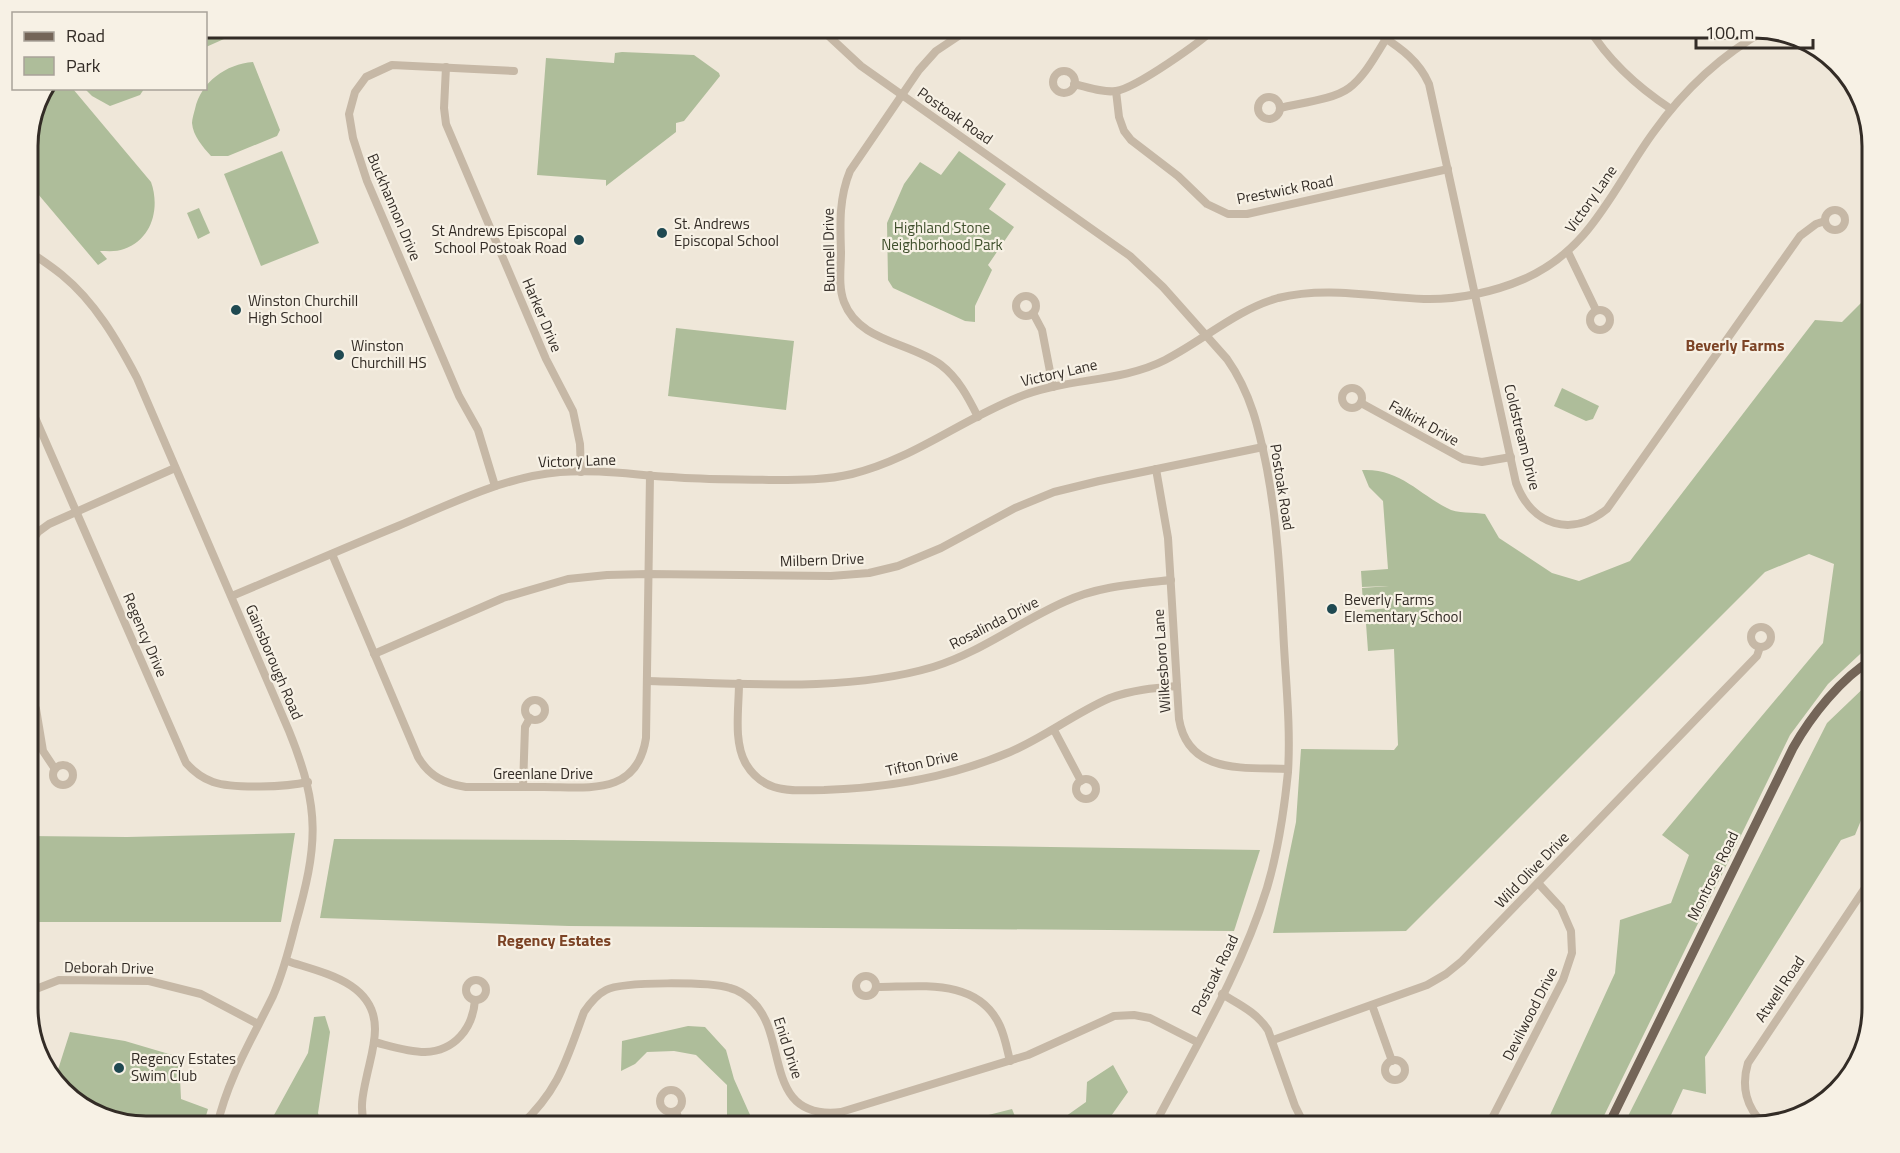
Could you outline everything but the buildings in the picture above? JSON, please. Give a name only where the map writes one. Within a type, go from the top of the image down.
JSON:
[{"type":"main road","name":"Montrose Road","points":[[1613,1116],[1792,748],[1804,727],[1820,708],[1843,683],[1862,668]]},
{"type":"street","name":"Postoak Road","points":[[831,38],[861,66],[1130,256],[1163,287],[1227,359],[1252,404],[1270,484],[1279,550],[1287,694],[1288,769],[1284,811],[1267,886],[1242,953],[1159,1116]]},
{"type":"street","name":"Bunnell Drive","points":[[951,38],[919,70],[855,162],[845,182],[840,208],[843,297],[851,315],[864,329],[927,357],[944,368],[959,384],[978,417]]},
{"type":"street","points":[[1074,84],[1104,91],[1116,91],[1142,80],[1201,38]]},
{"type":"street","points":[[1596,38],[1631,78],[1671,109]]},
{"type":"street","name":"Victory Lane","points":[[232,596],[460,499],[495,486],[538,475],[616,472],[701,479],[787,480],[842,476],[885,463],[1029,393],[1153,365],[1170,358],[1251,308],[1293,295],[1331,292],[1443,299],[1525,279],[1551,265],[1568,252],[1590,229],[1671,109],[1729,53],[1753,38]]},
{"type":"street","points":[[1280,108],[1337,95],[1348,89],[1364,73],[1386,39]]},
{"type":"street","name":"Coldstream Drive","points":[[1386,39],[1410,55],[1426,78],[1433,98],[1510,457],[1520,492],[1529,507],[1541,518],[1561,525],[1572,525],[1582,524],[1600,516],[1614,501],[1800,236],[1816,224],[1825,221]]},
{"type":"street","name":"Buckhannon Drive","points":[[495,486],[478,430],[459,396],[370,188],[357,152],[349,114],[355,92],[366,77],[375,71],[399,64],[514,71]]},
{"type":"street","name":"Harker Drive","points":[[446,67],[444,108],[446,124],[546,359],[573,411],[580,444],[581,472]]},
{"type":"street","name":"Prestwick Road","points":[[1116,91],[1119,117],[1124,131],[1131,140],[1178,176],[1207,204],[1228,214],[1247,213],[1448,169]]},
{"type":"street","points":[[1568,252],[1596,310]]},
{"type":"street","name":"Gainsborough Road","points":[[38,258],[63,276],[85,297],[118,342],[232,596],[308,782],[314,818],[311,860],[287,961],[232,1076],[221,1116]]},
{"type":"street","points":[[1034,313],[1042,330],[1053,387]]},
{"type":"street","name":"Falkirk Drive","points":[[1361,403],[1463,459],[1482,462],[1510,457]]},
{"type":"street","name":"Regency Drive","points":[[38,424],[177,745],[191,768],[207,780],[226,784],[294,785],[308,782]]},
{"type":"street","name":"Milbern Drive","points":[[374,654],[503,598],[568,579],[648,574],[824,576],[869,573],[928,555],[1041,496],[1088,483],[1263,447]]},
{"type":"street","points":[[38,534],[43,527],[175,468]]},
{"type":"street","name":"Wilkesboro Lane","points":[[1156,469],[1168,538],[1179,719],[1184,736],[1195,752],[1202,757],[1227,766],[1288,769]]},
{"type":"street","name":"Greenlane Drive","points":[[332,554],[418,757],[433,775],[445,783],[466,787],[600,788],[613,784],[630,774],[640,761],[645,748],[650,476]]},
{"type":"street","name":"Rosalinda Drive","points":[[647,681],[848,682],[905,674],[976,650],[1047,610],[1084,594],[1121,585],[1171,580]]},
{"type":"street","name":"Wild Olive Drive","points":[[1273,1040],[1427,985],[1446,974],[1462,961],[1538,884],[1757,656],[1760,647]]},
{"type":"street","name":"Tifton Drive","points":[[739,683],[740,740],[746,764],[766,784],[784,789],[861,789],[911,782],[1009,752],[1054,730],[1110,698],[1147,689],[1177,686]]},
{"type":"street","points":[[523,787],[525,727],[530,718]]},
{"type":"street","points":[[38,721],[43,751],[55,769]]},
{"type":"street","points":[[1054,730],[1081,780]]},
{"type":"street","name":"Devilwood Drive","points":[[1493,1116],[1563,980],[1572,953],[1571,931],[1561,908],[1538,884]]},
{"type":"street","name":"Atwell Road","points":[[1756,1116],[1744,1089],[1748,1064],[1755,1050],[1862,892]]},
{"type":"street","points":[[287,961],[350,983],[368,1002],[373,1014],[375,1029],[362,1101],[362,1116]]},
{"type":"street","name":"Deborah Drive","points":[[38,988],[59,980],[149,981],[201,994],[258,1024]]},
{"type":"street","name":"Enid Drive","points":[[530,1116],[542,1105],[556,1084],[584,1012],[605,990],[627,984],[721,986],[744,994],[762,1014],[785,1087],[800,1103],[819,1112],[841,1112],[1010,1061],[1046,1048],[1114,1016],[1150,1018],[1197,1042]]},
{"type":"street","points":[[877,987],[947,987],[968,993],[980,1000],[993,1015],[1003,1034],[1010,1061]]},
{"type":"street","points":[[1222,994],[1262,1021],[1273,1040],[1300,1116]]},
{"type":"street","points":[[374,1042],[424,1052],[444,1048],[454,1042],[469,1026],[475,1009],[475,1000]]},
{"type":"street","points":[[1372,1005],[1392,1061]]},
{"type":"street","points":[[676,1111],[678,1116]]},
{"type":"green space","points":[[207,38],[226,38],[207,47]]},
{"type":"green space","points":[[615,53],[694,55],[720,76],[684,121],[676,123],[676,132],[606,186],[606,180],[537,175],[546,58],[614,63]]},
{"type":"green space","points":[[253,62],[280,130],[277,136],[228,156],[211,156],[199,141],[193,128],[192,120],[198,99],[216,76],[243,63]]},
{"type":"green space","points":[[53,90],[74,90],[151,182],[154,192],[152,221],[142,238],[124,249],[100,251],[107,259],[98,265],[38,194],[38,131],[41,117]]},
{"type":"green space","points":[[86,90],[143,90],[140,95],[110,106]]},
{"type":"green space","points":[[282,151],[319,243],[261,266],[224,174]]},
{"type":"green space","name":"Highland Stone Neighborhood Park","points":[[959,151],[1006,184],[989,209],[1014,227],[988,265],[992,270],[975,306],[975,322],[965,321],[893,288],[888,280],[887,223],[904,184],[920,162],[941,175]]},
{"type":"green space","points":[[199,208],[210,233],[198,239],[187,213]]},
{"type":"green space","points":[[1862,302],[1862,652],[1828,684],[1790,735],[1604,1116],[1550,1116],[1615,973],[1620,920],[1671,903],[1689,855],[1662,835],[1823,643],[1834,564],[1809,554],[1765,572],[1406,931],[1273,933],[1296,822],[1301,749],[1394,750],[1398,745],[1394,649],[1368,651],[1365,610],[1391,608],[1390,602],[1363,604],[1362,588],[1389,586],[1362,587],[1361,571],[1388,569],[1383,501],[1369,487],[1362,470],[1375,470],[1398,477],[1451,510],[1485,514],[1499,538],[1552,573],[1579,581],[1630,561],[1815,320],[1842,322]]},
{"type":"green space","points":[[676,328],[794,341],[786,410],[668,396]]},
{"type":"green space","points":[[1562,388],[1599,406],[1593,419],[1586,421],[1554,406]]},
{"type":"green space","points":[[1862,690],[1862,818],[1855,835],[1841,840],[1705,1057],[1706,1094],[1683,1089],[1671,1116],[1628,1116],[1827,723]]},
{"type":"green space","points":[[295,833],[281,922],[38,922],[38,836],[127,837]]},
{"type":"green space","points":[[334,839],[573,840],[1260,850],[1234,931],[569,926],[320,918]]},
{"type":"green space","points":[[325,1016],[330,1032],[319,1116],[273,1116],[308,1053],[314,1017]]},
{"type":"green space","points":[[688,1026],[705,1027],[726,1050],[734,1079],[751,1116],[727,1116],[727,1085],[696,1055],[674,1051],[647,1052],[635,1064],[621,1071],[622,1041]]},
{"type":"green space","name":"Regency Estates Swim Club","points":[[70,1032],[125,1041],[179,1057],[181,1099],[208,1109],[206,1116],[145,1116],[117,1112],[85,1097],[74,1089],[58,1070]]},
{"type":"green space","points":[[1113,1065],[1128,1092],[1111,1116],[1066,1116],[1086,1102],[1087,1082]]},
{"type":"green space","points":[[1012,1109],[1015,1116],[984,1116]]},
{"type":"place","name":"St. Andrews Episcopal School","points":[[662,233]]},
{"type":"place","name":"St Andrews Episcopal School Postoak Road","points":[[579,240]]},
{"type":"place","name":"Winston Churchill High School","points":[[236,310]]},
{"type":"place","name":"Winston Churchill HS","points":[[339,355]]},
{"type":"place","name":"Beverly Farms Elementary School","points":[[1332,609]]},
{"type":"place","name":"Regency Estates Swim Club","points":[[119,1068]]},
{"type":"district","name":"Beverly Farms","points":[[1735,345]]},
{"type":"district","name":"Regency Estates","points":[[554,940]]}]
